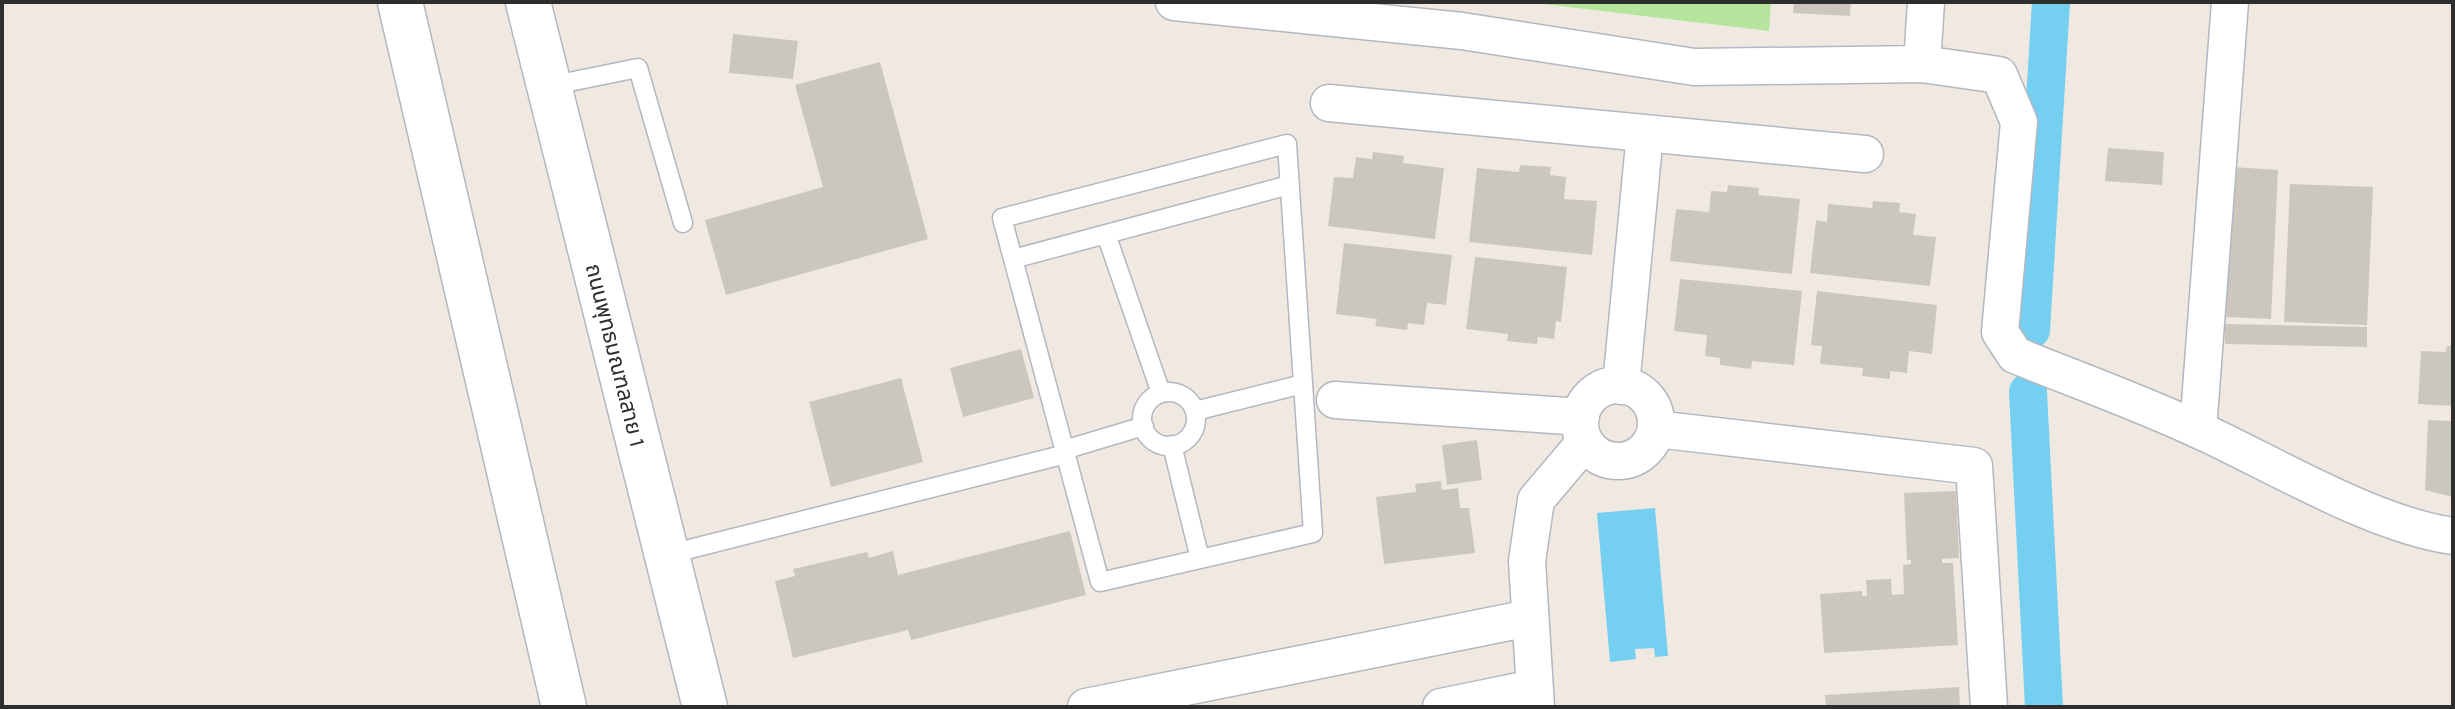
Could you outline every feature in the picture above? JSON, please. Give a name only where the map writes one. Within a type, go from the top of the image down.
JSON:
[{"type":"main road","points":[[400,2],[564,707]]},
{"type":"main road","name":"ถนนพุทธมณฑลสาย 1","points":[[528,2],[705,707]]},
{"type":"street","points":[[1174,2],[1463,16],[1694,67],[1922,64],[1999,75],[2019,122],[2000,332],[2015,355],[2198,430],[2335,496],[2431,533],[2453,536]]},
{"type":"street","points":[[1922,64],[1926,2]]},
{"type":"street","points":[[2198,430],[2230,2]]},
{"type":"street","points":[[1329,103],[1865,154]]},
{"type":"street","points":[[1621,386],[1645,133]]},
{"type":"street","points":[[1335,400],[1583,430],[1602,458],[1625,461],[1645,450],[1656,429],[1653,407],[1638,391],[1621,386],[1603,389],[1593,396],[1583,430],[1536,500],[1527,561],[1535,698],[1441,707]]},
{"type":"street","points":[[1656,429],[1974,466],[1989,707]]},
{"type":"street","points":[[1086,707],[1529,618]]},
{"type":"lane","points":[[549,86],[638,68],[683,223]]},
{"type":"lane","points":[[1287,144],[1289,185],[1313,533],[1100,582],[1002,218],[1287,144]]},
{"type":"lane","points":[[1013,259],[1289,185]]},
{"type":"lane","points":[[1106,234],[1161,393]]},
{"type":"lane","points":[[1195,411],[1303,384]]},
{"type":"lane","points":[[1161,393],[1183,395],[1195,411],[1196,426],[1186,440],[1172,445],[1152,439],[1144,426],[1145,407],[1161,393]]},
{"type":"lane","points":[[666,555],[1065,452],[1144,426]]},
{"type":"lane","points":[[1172,445],[1200,559]]},
{"type":"green space","points":[[1527,2],[1771,2],[1769,31]]},
{"type":"water","points":[[1655,508],[1668,656],[1655,657],[1654,648],[1635,649],[1636,659],[1610,662],[1597,513]]},
{"type":"building","points":[[1794,2],[1851,2],[1850,16],[1793,13]]},
{"type":"building","points":[[733,34],[798,41],[793,79],[729,73]]},
{"type":"building","points":[[880,62],[928,239],[726,295],[705,220],[823,187],[795,85]]},
{"type":"building","points":[[2108,148],[2164,152],[2162,185],[2105,181]]},
{"type":"building","points":[[1373,152],[1404,156],[1403,163],[1444,168],[1435,239],[1328,226],[1334,177],[1353,178],[1356,157],[1372,159]]},
{"type":"building","points":[[1520,165],[1551,167],[1550,175],[1566,177],[1564,199],[1597,201],[1592,255],[1469,242],[1477,168],[1519,172]]},
{"type":"building","points":[[2233,167],[2278,170],[2271,319],[2226,317]]},
{"type":"building","points":[[2290,184],[2373,187],[2367,325],[2284,322]]},
{"type":"building","points":[[1728,185],[1759,188],[1758,195],[1800,199],[1792,274],[1670,261],[1676,209],[1709,212],[1711,191],[1727,192]]},
{"type":"building","points":[[1873,201],[1900,203],[1899,212],[1916,214],[1913,235],[1936,237],[1930,286],[1810,273],[1816,220],[1827,222],[1828,204],[1872,208]]},
{"type":"building","points":[[1344,243],[1452,255],[1446,305],[1427,303],[1424,325],[1408,323],[1407,330],[1375,326],[1377,319],[1336,314]]},
{"type":"building","points":[[1475,257],[1567,267],[1561,322],[1556,321],[1554,339],[1538,337],[1537,344],[1507,341],[1508,334],[1466,329]]},
{"type":"building","points":[[1680,279],[1802,291],[1794,365],[1752,361],[1751,369],[1720,365],[1720,358],[1705,356],[1707,335],[1674,331]]},
{"type":"building","points":[[1817,291],[1937,305],[1932,354],[1909,351],[1907,373],[1890,371],[1890,379],[1862,376],[1863,368],[1820,364],[1822,346],[1811,345]]},
{"type":"building","points":[[2225,324],[2367,327],[2367,347],[2225,344]]},
{"type":"building","points":[[2447,346],[2453,346],[2453,406],[2418,404],[2421,351],[2446,352]]},
{"type":"building","points":[[1021,349],[1034,398],[963,417],[950,368]]},
{"type":"building","points":[[901,378],[923,462],[831,487],[809,402]]},
{"type":"building","points":[[2428,420],[2453,421],[2453,497],[2425,490]]},
{"type":"building","points":[[1477,440],[1482,480],[1447,485],[1442,445]]},
{"type":"building","points":[[1441,481],[1442,490],[1458,488],[1460,508],[1469,508],[1475,553],[1384,564],[1376,497],[1416,492],[1415,484]]},
{"type":"building","points":[[1956,491],[1959,558],[1942,559],[1942,563],[1953,563],[1958,645],[1824,653],[1820,594],[1862,591],[1862,596],[1867,596],[1866,580],[1891,579],[1892,595],[1904,594],[1903,565],[1911,564],[1911,560],[1907,560],[1904,493]]},
{"type":"building","points":[[1070,531],[1086,595],[911,640],[908,630],[793,658],[775,581],[795,576],[793,569],[867,552],[869,558],[893,551],[898,575]]},
{"type":"building","points":[[1959,687],[1960,707],[1826,707],[1825,695]]},
{"type":"waterway","points":[[2031,330],[2051,2]]},
{"type":"waterway","points":[[2028,392],[2044,707]]}]
